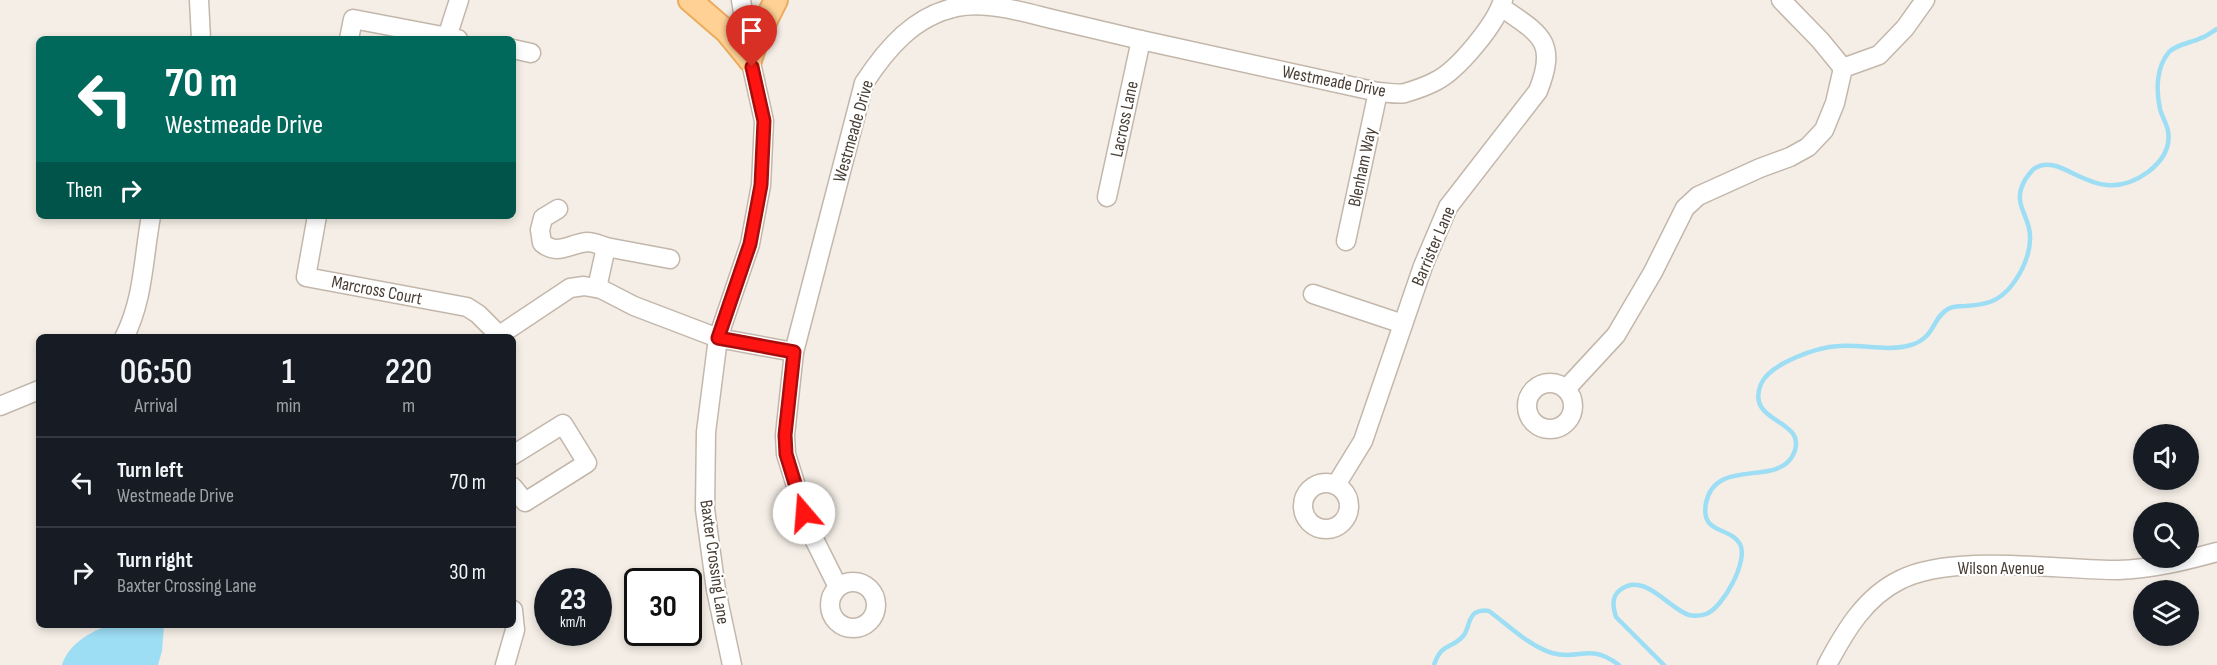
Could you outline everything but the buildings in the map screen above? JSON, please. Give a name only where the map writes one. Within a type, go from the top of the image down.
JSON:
[{"type":"main road","points":[[690,0],[728,32],[750,60]]},
{"type":"main road","points":[[750,60],[759,34],[776,0]]},
{"type":"street","points":[[199,0],[201,36]]},
{"type":"street","points":[[453,36],[459,0]]},
{"type":"street","name":"Baxter Crossing Lane","points":[[732,665],[716,590],[705,509],[706,432],[718,338],[750,244],[761,185],[764,121],[750,60],[741,0]]},
{"type":"street","points":[[1781,0],[1820,40],[1843,68]]},
{"type":"street","points":[[1843,68],[1879,55],[1905,28],[1925,0]]},
{"type":"street","name":"Westmeade Drive","points":[[838,587],[810,531],[786,454],[785,435],[794,352],[864,83],[894,42],[937,15],[957,7],[984,6],[1015,10],[1378,92],[1403,93],[1436,81],[1450,72],[1485,35],[1502,4]]},
{"type":"street","name":"Barrister Lane","points":[[1336,485],[1363,441],[1423,266],[1448,207],[1538,91],[1545,75],[1548,59],[1545,44],[1532,29],[1502,4]]},
{"type":"street","points":[[350,36],[353,19],[442,36]]},
{"type":"street","name":"Lacross Lane","points":[[1107,197],[1141,40]]},
{"type":"street","points":[[1566,389],[1616,335],[1653,272],[1685,208],[1698,196],[1790,157],[1808,147],[1824,130],[1835,103],[1843,68]]},
{"type":"street","name":"Blenham Way","points":[[1346,241],[1378,92]]},
{"type":"street","points":[[558,208],[543,218],[540,230],[542,243],[550,249],[564,249],[591,242],[670,259]]},
{"type":"street","points":[[126,334],[135,314],[142,288],[151,219]]},
{"type":"street","name":"Marcross Court","points":[[316,219],[306,277],[467,307],[478,314],[494,334]]},
{"type":"street","points":[[597,288],[606,247]]},
{"type":"street","points":[[499,334],[570,288],[584,286],[597,288],[634,306],[718,338],[794,352]]},
{"type":"street","points":[[1313,294],[1403,324]]},
{"type":"street","points":[[0,406],[36,391]]},
{"type":"street","points":[[516,453],[563,424],[587,463],[525,502],[516,491]]},
{"type":"street","name":"Wilson Avenue","points":[[1827,665],[1858,613],[1876,595],[1899,580],[1920,572],[1973,565],[2119,570],[2181,562],[2217,552]]},
{"type":"street","points":[[505,665],[515,628]]},
{"type":"water","points":[[102,628],[164,628],[158,665],[62,665],[74,646]]},
{"type":"waterway","points":[[1664,665],[1616,617],[1614,599],[1620,590],[1629,585],[1638,585],[1656,593],[1681,611],[1697,616],[1713,610],[1727,593],[1738,572],[1742,551],[1735,538],[1717,529],[1707,520],[1706,503],[1712,489],[1721,481],[1733,476],[1774,470],[1785,464],[1793,455],[1796,443],[1793,434],[1761,407],[1758,397],[1761,384],[1766,376],[1784,363],[1807,353],[1830,347],[1893,348],[1911,345],[1925,338],[1939,317],[1948,309],[1957,306],[1972,306],[1997,299],[2012,285],[2025,262],[2029,249],[2029,229],[2020,203],[2020,196],[2021,188],[2031,172],[2037,167],[2048,165],[2059,167],[2098,183],[2113,185],[2129,182],[2148,172],[2161,159],[2169,137],[2158,95],[2159,72],[2165,58],[2176,47],[2217,29]]},
{"type":"waterway","points":[[1434,665],[1440,652],[1464,635],[1473,615],[1484,610],[1489,611],[1543,650],[1562,655],[1592,653],[1608,658],[1619,665]]},
{"type":"route","points":[[752,67],[764,121],[761,185],[750,244],[718,338],[794,352],[785,435],[786,454],[804,513]]}]
